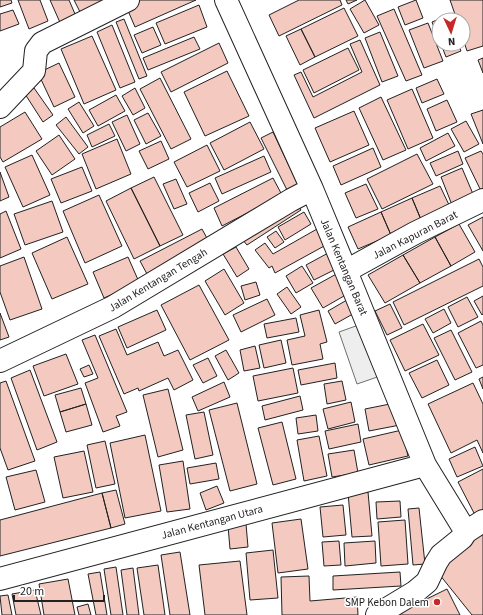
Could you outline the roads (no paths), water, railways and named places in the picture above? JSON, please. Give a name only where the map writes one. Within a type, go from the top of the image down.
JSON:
[{"type":"street","points":[[0,107],[34,71],[36,51],[42,43],[128,0]]},
{"type":"street","name":"Jalan Kentangan Barat","points":[[226,0],[312,189],[425,465],[474,526]]},
{"type":"street","name":"Jalan Kentangan Tengah","points":[[0,361],[113,307],[312,189]]},
{"type":"street","name":"Jalan Kapuran Barat","points":[[346,271],[483,200]]},
{"type":"street","name":"Jalan Kentangan Utara","points":[[0,578],[425,465]]},
{"type":"street","points":[[377,615],[415,592],[427,582],[441,556],[474,526]]},
{"type":"place","name":"SMP Kebon Dalem","points":[[437,602]]}]
